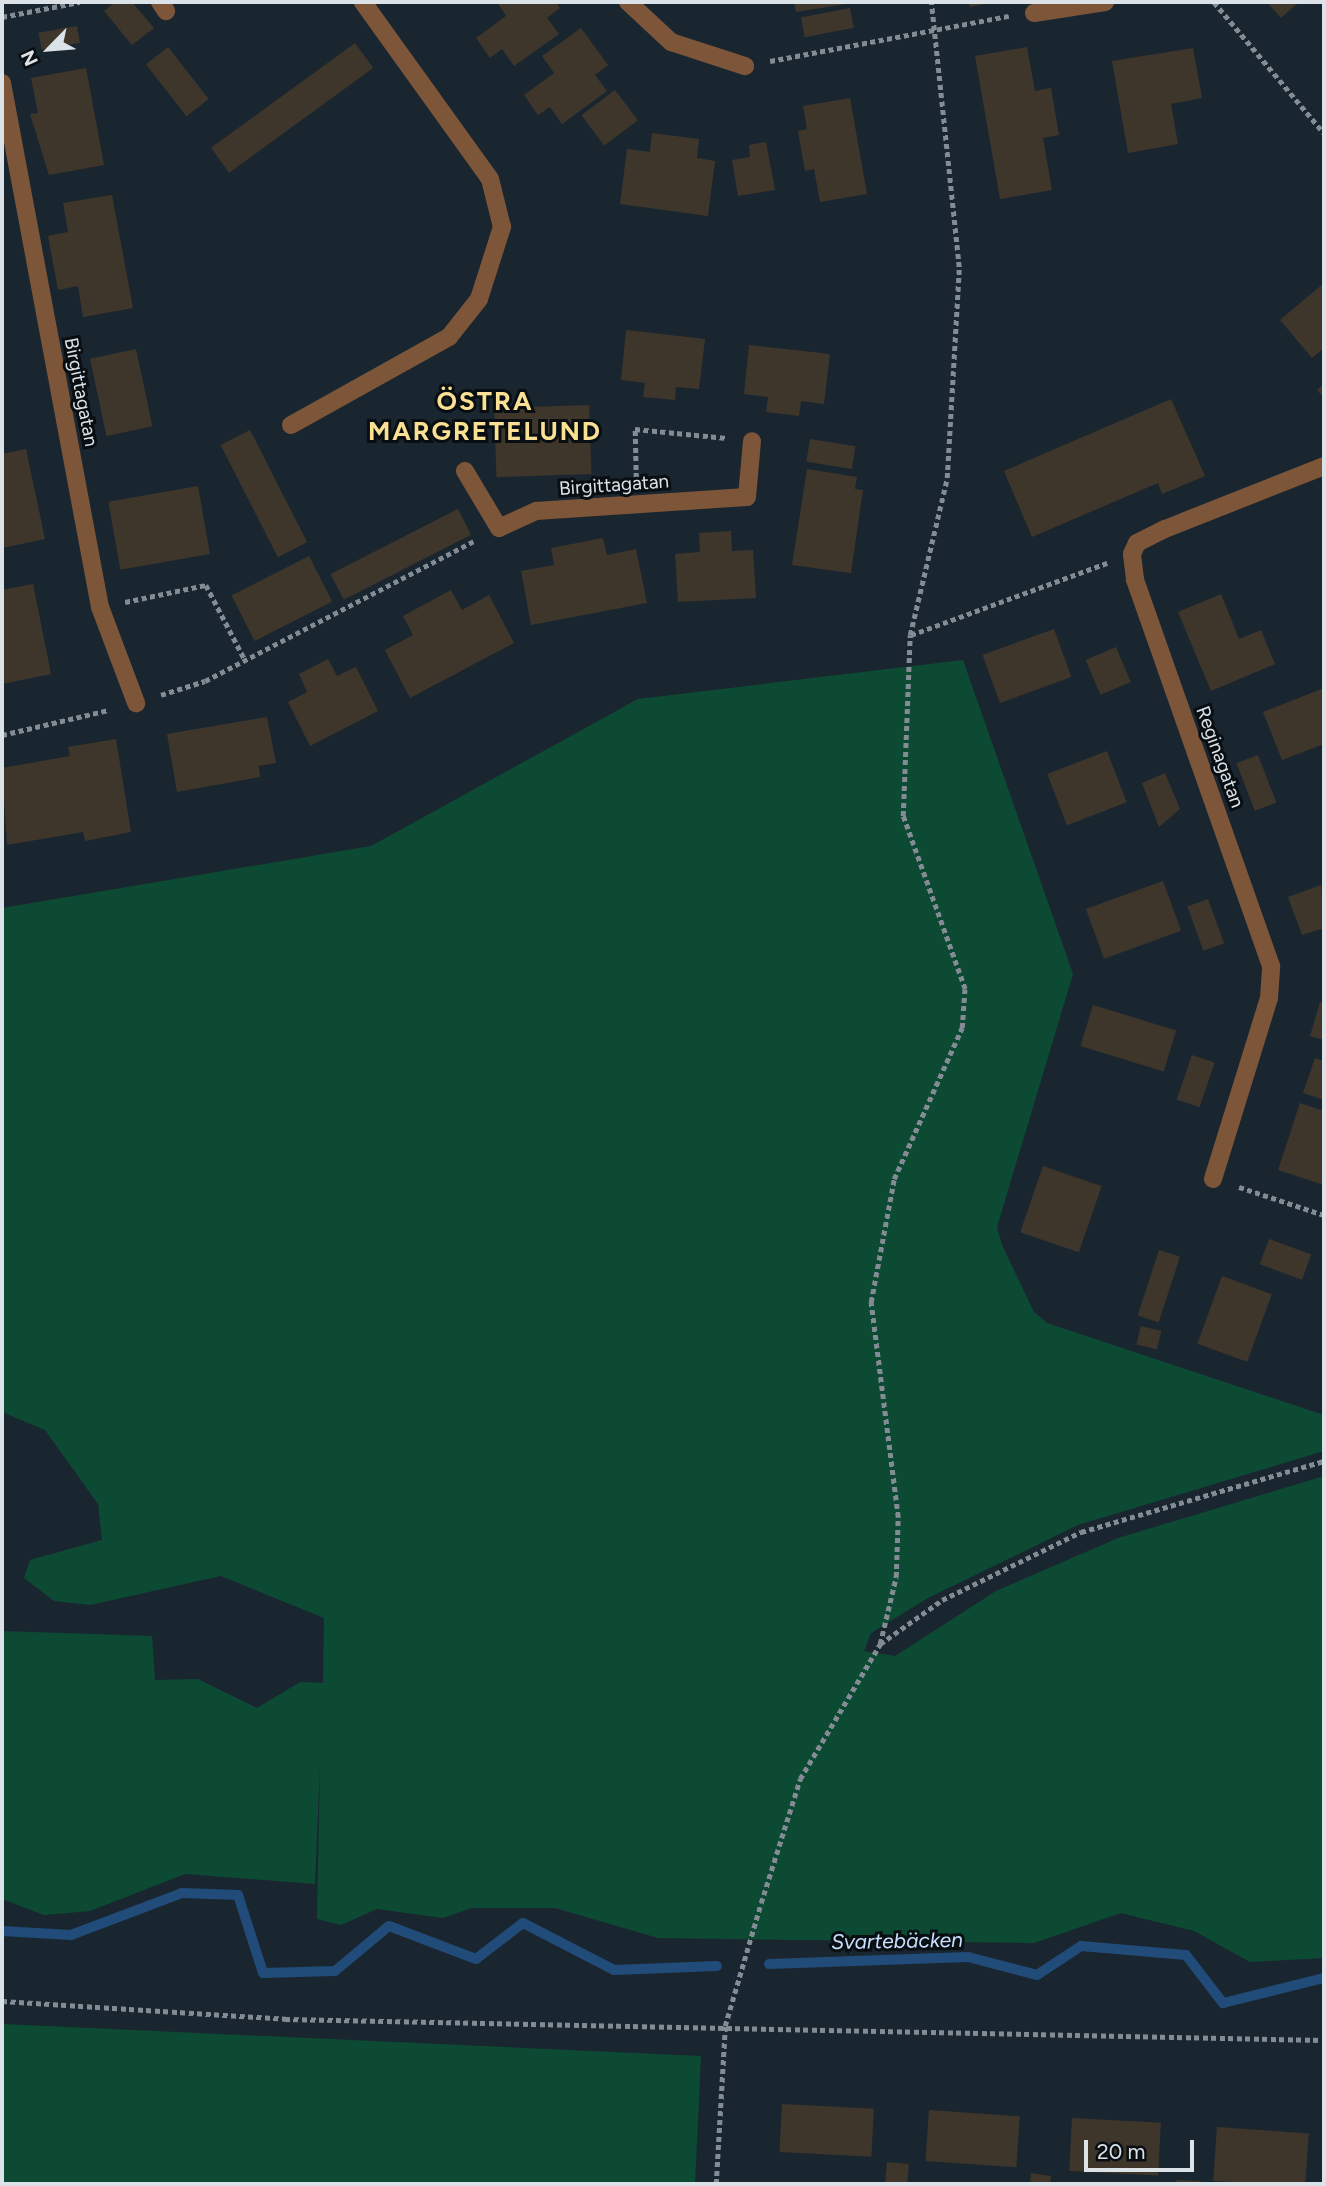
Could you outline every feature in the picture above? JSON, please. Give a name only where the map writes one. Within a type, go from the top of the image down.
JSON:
[{"type":"street","points":[[291,425],[449,337],[479,299],[502,227],[490,179],[363,2]]},
{"type":"street","points":[[628,2],[671,42],[745,66]]},
{"type":"street","points":[[1034,13],[1105,2]]},
{"type":"street","name":"Birgittagatan","points":[[2,83],[100,607],[136,703]]},
{"type":"street","name":"Birgittagatan","points":[[499,528],[536,511],[747,497],[752,441]]},
{"type":"street","points":[[1132,554],[1137,543],[1165,529],[1324,466]]},
{"type":"street","points":[[465,471],[499,528]]},
{"type":"street","name":"Reginagatan","points":[[1132,554],[1135,579],[1271,966],[1269,998],[1213,1179]]},
{"type":"path","points":[[2,17],[80,2]]},
{"type":"path","points":[[716,2184],[725,2026],[800,1779],[880,1644],[896,1577],[898,1517],[870,1302],[894,1180],[961,1028],[965,989],[904,816],[910,635],[947,478],[959,267],[935,84],[936,27],[931,2]]},
{"type":"path","points":[[1214,2],[1324,133]]},
{"type":"path","points":[[745,66],[936,27],[1034,13]]},
{"type":"path","points":[[637,504],[635,429],[752,441]]},
{"type":"path","points":[[2,735],[136,703],[245,660],[499,528]]},
{"type":"path","points":[[910,635],[1132,554]]},
{"type":"path","points":[[100,607],[206,585],[245,660]]},
{"type":"path","points":[[1213,1179],[1324,1215]]},
{"type":"path","points":[[880,1644],[942,1600],[1082,1532],[1324,1461]]},
{"type":"path","points":[[2,2001],[285,2019],[1324,2040]]},
{"type":"green space","points":[[963,660],[1073,974],[997,1227],[1002,1245],[1034,1312],[1047,1323],[1324,1415],[1324,1451],[1078,1525],[928,1598],[871,1633],[864,1651],[895,1656],[996,1591],[1118,1538],[1324,1476],[1324,1958],[1250,1962],[1194,1931],[1121,1913],[1034,1943],[658,1938],[555,1908],[471,1908],[443,1918],[377,1909],[341,1925],[317,1919],[320,1764],[315,1884],[185,1874],[90,1911],[44,1915],[2,1899],[2,1631],[152,1636],[155,1680],[198,1679],[257,1708],[300,1682],[323,1683],[324,1618],[221,1576],[90,1605],[54,1601],[24,1578],[30,1560],[102,1540],[98,1504],[45,1430],[2,1412],[2,908],[371,846],[638,699]]},
{"type":"green space","points":[[2,2024],[701,2056],[695,2184],[2,2184]]},
{"type":"building","points":[[115,2],[132,2],[154,28],[132,45],[104,11]]},
{"type":"building","points":[[497,2],[556,2],[560,8],[547,18],[559,34],[514,66],[502,49],[490,58],[476,38],[506,16]]},
{"type":"building","points":[[794,2],[852,2],[852,3],[796,12]]},
{"type":"building","points":[[969,2],[989,2],[989,3],[970,7]]},
{"type":"building","points":[[1267,2],[1299,2],[1281,18]]},
{"type":"building","points":[[850,8],[854,28],[805,37],[801,18]]},
{"type":"building","points":[[77,26],[80,43],[42,50],[39,33]]},
{"type":"building","points":[[581,28],[608,65],[595,75],[607,91],[562,124],[550,107],[538,115],[524,95],[554,73],[542,56]]},
{"type":"building","points":[[355,43],[373,68],[229,173],[211,148]]},
{"type":"building","points":[[168,47],[209,99],[187,116],[146,64]]},
{"type":"building","points":[[1027,47],[1035,91],[1051,88],[1059,135],[1043,138],[1052,190],[1000,199],[975,56]]},
{"type":"building","points":[[1193,48],[1202,98],[1171,104],[1178,144],[1128,153],[1112,61]]},
{"type":"building","points":[[86,68],[104,165],[49,175],[30,114],[38,113],[31,78]]},
{"type":"building","points":[[615,90],[638,120],[604,146],[581,115]]},
{"type":"building","points":[[850,98],[867,194],[820,202],[814,169],[805,171],[798,131],[807,129],[803,106]]},
{"type":"building","points":[[652,133],[699,139],[697,158],[715,161],[708,216],[620,204],[627,149],[650,152]]},
{"type":"building","points":[[766,142],[775,190],[738,196],[732,160],[750,157],[749,145]]},
{"type":"building","points":[[112,195],[133,308],[83,317],[78,286],[58,290],[48,236],[68,232],[63,203]]},
{"type":"building","points":[[1324,283],[1324,348],[1312,358],[1280,320]]},
{"type":"building","points":[[626,330],[705,339],[699,389],[676,387],[675,400],[643,397],[645,383],[621,380]]},
{"type":"building","points":[[749,345],[830,354],[824,404],[801,401],[799,416],[766,412],[768,397],[744,394]]},
{"type":"building","points":[[136,349],[152,426],[106,436],[90,359]]},
{"type":"building","points":[[1324,384],[1324,398],[1317,390]]},
{"type":"building","points":[[1171,399],[1205,476],[1162,494],[1158,483],[1032,537],[1004,471]]},
{"type":"building","points":[[589,405],[591,474],[496,477],[494,408]]},
{"type":"building","points":[[250,430],[307,542],[278,557],[221,445]]},
{"type":"building","points":[[810,439],[855,446],[852,469],[806,462]]},
{"type":"building","points":[[26,449],[45,539],[2,548],[2,454]]},
{"type":"building","points":[[807,469],[857,477],[855,489],[863,490],[851,573],[792,565]]},
{"type":"building","points":[[198,486],[210,554],[120,570],[108,502]]},
{"type":"building","points":[[458,509],[471,535],[344,600],[331,574]]},
{"type":"building","points":[[731,531],[732,551],[753,550],[756,598],[678,602],[675,554],[700,552],[699,533]]},
{"type":"building","points":[[603,538],[607,555],[636,549],[647,603],[531,625],[521,571],[554,565],[551,548]]},
{"type":"building","points":[[309,556],[332,601],[255,641],[231,595]]},
{"type":"building","points":[[33,584],[51,674],[2,684],[2,590]]},
{"type":"building","points":[[451,590],[462,610],[489,595],[514,643],[410,698],[385,650],[413,635],[403,616]]},
{"type":"building","points":[[1221,594],[1239,639],[1261,630],[1275,664],[1211,691],[1178,612]]},
{"type":"building","points":[[1054,629],[1071,677],[1000,703],[983,655]]},
{"type":"building","points":[[1116,647],[1131,682],[1100,695],[1086,660]]},
{"type":"building","points":[[328,659],[337,676],[356,667],[378,711],[310,746],[288,702],[307,692],[299,674]]},
{"type":"building","points":[[1324,688],[1324,744],[1282,760],[1263,712]]},
{"type":"building","points":[[267,717],[276,763],[259,766],[260,777],[177,792],[167,734]]},
{"type":"building","points":[[116,739],[131,832],[85,841],[83,832],[7,845],[2,768],[70,756],[68,747]]},
{"type":"building","points":[[1107,751],[1127,802],[1067,825],[1047,774]]},
{"type":"building","points":[[1258,755],[1276,803],[1255,811],[1237,763]]},
{"type":"building","points":[[1165,773],[1180,809],[1159,827],[1142,783]]},
{"type":"building","points":[[1163,881],[1181,931],[1104,959],[1086,909]]},
{"type":"building","points":[[1321,885],[1324,928],[1302,935],[1288,897]]},
{"type":"building","points":[[1208,899],[1224,943],[1203,951],[1187,907]]},
{"type":"building","points":[[1320,1002],[1324,1003],[1324,1040],[1310,1036]]},
{"type":"building","points":[[1093,1005],[1176,1030],[1164,1072],[1080,1046]]},
{"type":"building","points":[[1192,1055],[1215,1063],[1199,1107],[1177,1099]]},
{"type":"building","points":[[1315,1058],[1324,1061],[1324,1100],[1303,1093]]},
{"type":"building","points":[[1300,1103],[1324,1111],[1324,1185],[1278,1170]]},
{"type":"building","points":[[1043,1166],[1102,1186],[1079,1252],[1020,1232]]},
{"type":"building","points":[[1269,1239],[1311,1254],[1302,1280],[1260,1264]]},
{"type":"building","points":[[1159,1250],[1180,1257],[1159,1322],[1138,1316]]},
{"type":"building","points":[[1222,1276],[1272,1294],[1247,1362],[1197,1344]]},
{"type":"building","points":[[1141,1326],[1161,1331],[1157,1350],[1136,1344]]},
{"type":"building","points":[[782,2104],[874,2109],[871,2157],[779,2152]]},
{"type":"building","points":[[929,2110],[1020,2116],[1016,2167],[925,2161]]},
{"type":"building","points":[[1072,2118],[1161,2123],[1158,2176],[1069,2171]]},
{"type":"building","points":[[1217,2127],[1309,2133],[1305,2184],[1213,2181]]},
{"type":"building","points":[[887,2162],[909,2164],[907,2184],[885,2184]]},
{"type":"building","points":[[1031,2173],[1051,2176],[1050,2184],[1030,2184]]},
{"type":"building","points":[[1176,2180],[1200,2181],[1199,2184],[1176,2184]]},
{"type":"waterway","name":"Svartebäcken","points":[[2,1931],[71,1935],[182,1893],[238,1895],[263,1973],[335,1971],[389,1926],[476,1959],[523,1923],[614,1970],[717,1966]]},
{"type":"waterway","name":"Svartebäcken","points":[[769,1964],[968,1957],[1037,1975],[1081,1946],[1186,1955],[1223,2003],[1324,1978]]},
{"type":"district","name":"ÖSTRA MARGRETELUND","points":[[485,417]]}]
